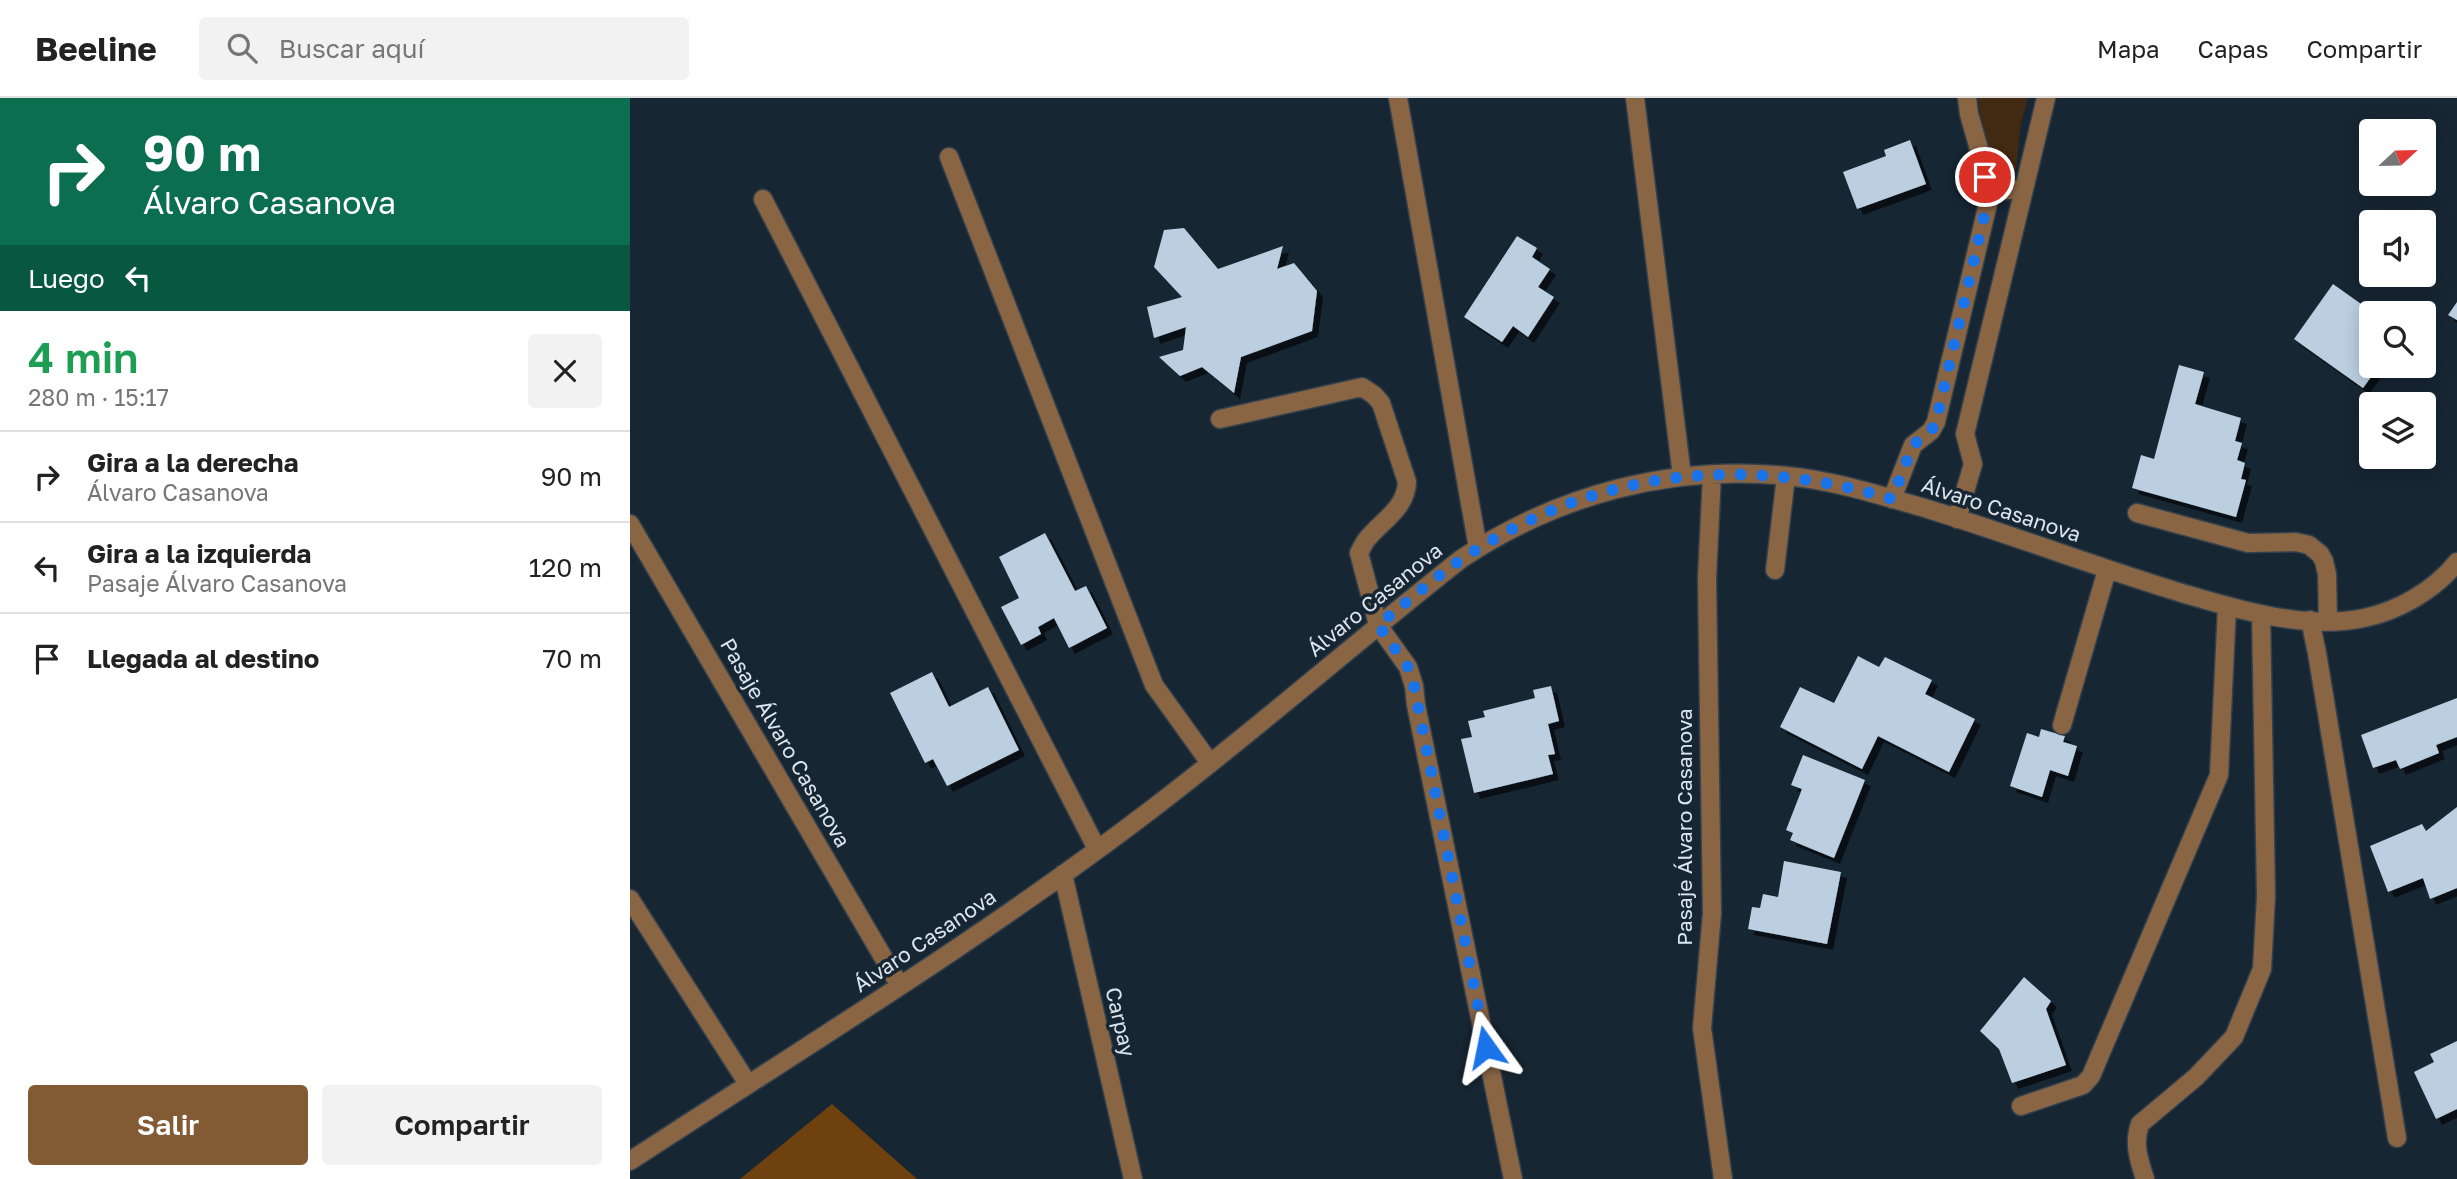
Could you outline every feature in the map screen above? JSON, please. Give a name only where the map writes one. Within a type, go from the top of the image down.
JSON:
[{"type":"street","points":[[1398,98],[1478,548]]},
{"type":"street","points":[[1635,98],[1682,476]]},
{"type":"street","points":[[1892,499],[1913,445],[1931,431],[1936,422],[1990,191],[1967,98]]},
{"type":"street","points":[[1957,519],[1973,464],[1965,434],[2046,98]]},
{"type":"street","points":[[949,157],[1154,685],[1210,763]]},
{"type":"street","points":[[1990,191],[2024,189]]},
{"type":"street","points":[[763,199],[1097,849]]},
{"type":"street","points":[[1220,419],[1362,387],[1381,403],[1407,482],[1406,494],[1387,521],[1368,538],[1359,553],[1378,625],[1408,667],[1414,686],[1513,1179]]},
{"type":"street","name":"Pasaje Álvaro Casanova","points":[[1712,474],[1707,578],[1712,913],[1702,1028],[1723,1179]]},
{"type":"street","name":"Álvaro Casanova","points":[[630,1161],[900,986],[1063,874],[1210,763],[1378,625],[1478,548],[1507,531],[1568,504],[1643,482],[1682,476],[1786,476],[1823,481],[1957,519],[2107,570],[2228,607],[2310,620],[2363,618],[2390,610],[2430,589],[2457,562]]},
{"type":"street","points":[[1776,570],[1786,476]]},
{"type":"street","points":[[2137,513],[2248,543],[2296,542],[2309,545],[2324,561],[2327,574],[2328,621]]},
{"type":"street","name":"Pasaje Álvaro Casanova","points":[[630,524],[900,986]]},
{"type":"street","points":[[2062,725],[2107,570]]},
{"type":"street","points":[[2021,1107],[2083,1085],[2091,1076],[2219,775],[2228,607]]},
{"type":"street","points":[[2145,1179],[2136,1151],[2136,1135],[2140,1124],[2196,1077],[2234,1037],[2262,969],[2266,896],[2262,614]]},
{"type":"street","points":[[2310,620],[2397,1138]]},
{"type":"street","name":"Carpay","points":[[1063,874],[1133,1179]]},
{"type":"street","points":[[630,899],[748,1084]]},
{"type":"shaded area","points":[[1978,98],[2028,98],[2021,123],[2016,170],[1996,173],[1981,124]]},
{"type":"shaded area","points":[[832,1104],[917,1179],[740,1179]]},
{"type":"building","points":[[1910,140],[1926,184],[1857,209],[1843,172],[1886,156],[1884,150]]},
{"type":"building","points":[[1184,228],[1218,269],[1283,246],[1277,269],[1294,263],[1317,291],[1312,331],[1241,357],[1234,393],[1202,367],[1180,376],[1159,357],[1183,350],[1186,327],[1154,338],[1147,307],[1182,297],[1154,267],[1164,230]]},
{"type":"building","points":[[1517,236],[1537,248],[1532,257],[1550,269],[1538,287],[1554,297],[1528,337],[1513,326],[1502,342],[1464,317]]},
{"type":"building","points":[[2333,284],[2359,302],[2359,378],[2370,378],[2363,388],[2294,339]]},
{"type":"building","points":[[2457,302],[2457,320],[2448,315]]},
{"type":"building","points":[[2179,365],[2204,372],[2195,404],[2241,418],[2235,441],[2242,443],[2237,460],[2245,463],[2241,479],[2246,480],[2236,517],[2132,488],[2141,455],[2154,459]]},
{"type":"building","points":[[1045,533],[1075,591],[1086,586],[1107,628],[1069,648],[1054,618],[1038,627],[1041,634],[1021,645],[1001,607],[1019,598],[999,557]]},
{"type":"building","points":[[1858,656],[1879,667],[1885,657],[1932,680],[1925,694],[1975,719],[1949,772],[1878,736],[1862,769],[1780,727],[1800,687],[1834,703]]},
{"type":"building","points":[[932,672],[949,707],[988,687],[1019,750],[947,786],[933,759],[925,763],[890,693]]},
{"type":"building","points":[[1551,686],[1559,721],[1548,724],[1555,754],[1548,755],[1553,774],[1474,793],[1461,739],[1472,737],[1468,721],[1485,717],[1483,711],[1535,698],[1533,690]]},
{"type":"building","points":[[2457,698],[2457,737],[2436,745],[2439,753],[2400,769],[2396,760],[2373,768],[2361,735]]},
{"type":"building","points":[[2041,729],[2065,736],[2063,742],[2077,746],[2068,776],[2050,770],[2042,797],[2010,786],[2027,733],[2039,737]]},
{"type":"building","points":[[1803,755],[1865,780],[1834,858],[1790,840],[1793,833],[1786,830],[1802,789],[1791,785]]},
{"type":"building","points":[[2457,807],[2457,888],[2430,899],[2423,878],[2388,892],[2370,846],[2422,824],[2426,831]]},
{"type":"building","points":[[1784,861],[1841,872],[1827,944],[1748,929],[1752,907],[1760,908],[1763,894],[1778,897]]},
{"type":"building","points":[[2024,977],[2051,1001],[2046,1009],[2066,1065],[2012,1083],[1999,1049],[1980,1031]]},
{"type":"building","points":[[2457,1041],[2457,1109],[2436,1119],[2414,1072],[2434,1062],[2430,1054]]},
{"type":"route","points":[[1486,1047],[1414,686],[1408,667],[1378,625],[1461,559],[1507,531],[1568,504],[1643,482],[1682,476],[1749,473],[1823,481],[1892,499],[1913,445],[1931,431],[1936,422],[1990,191],[1985,177]]}]
